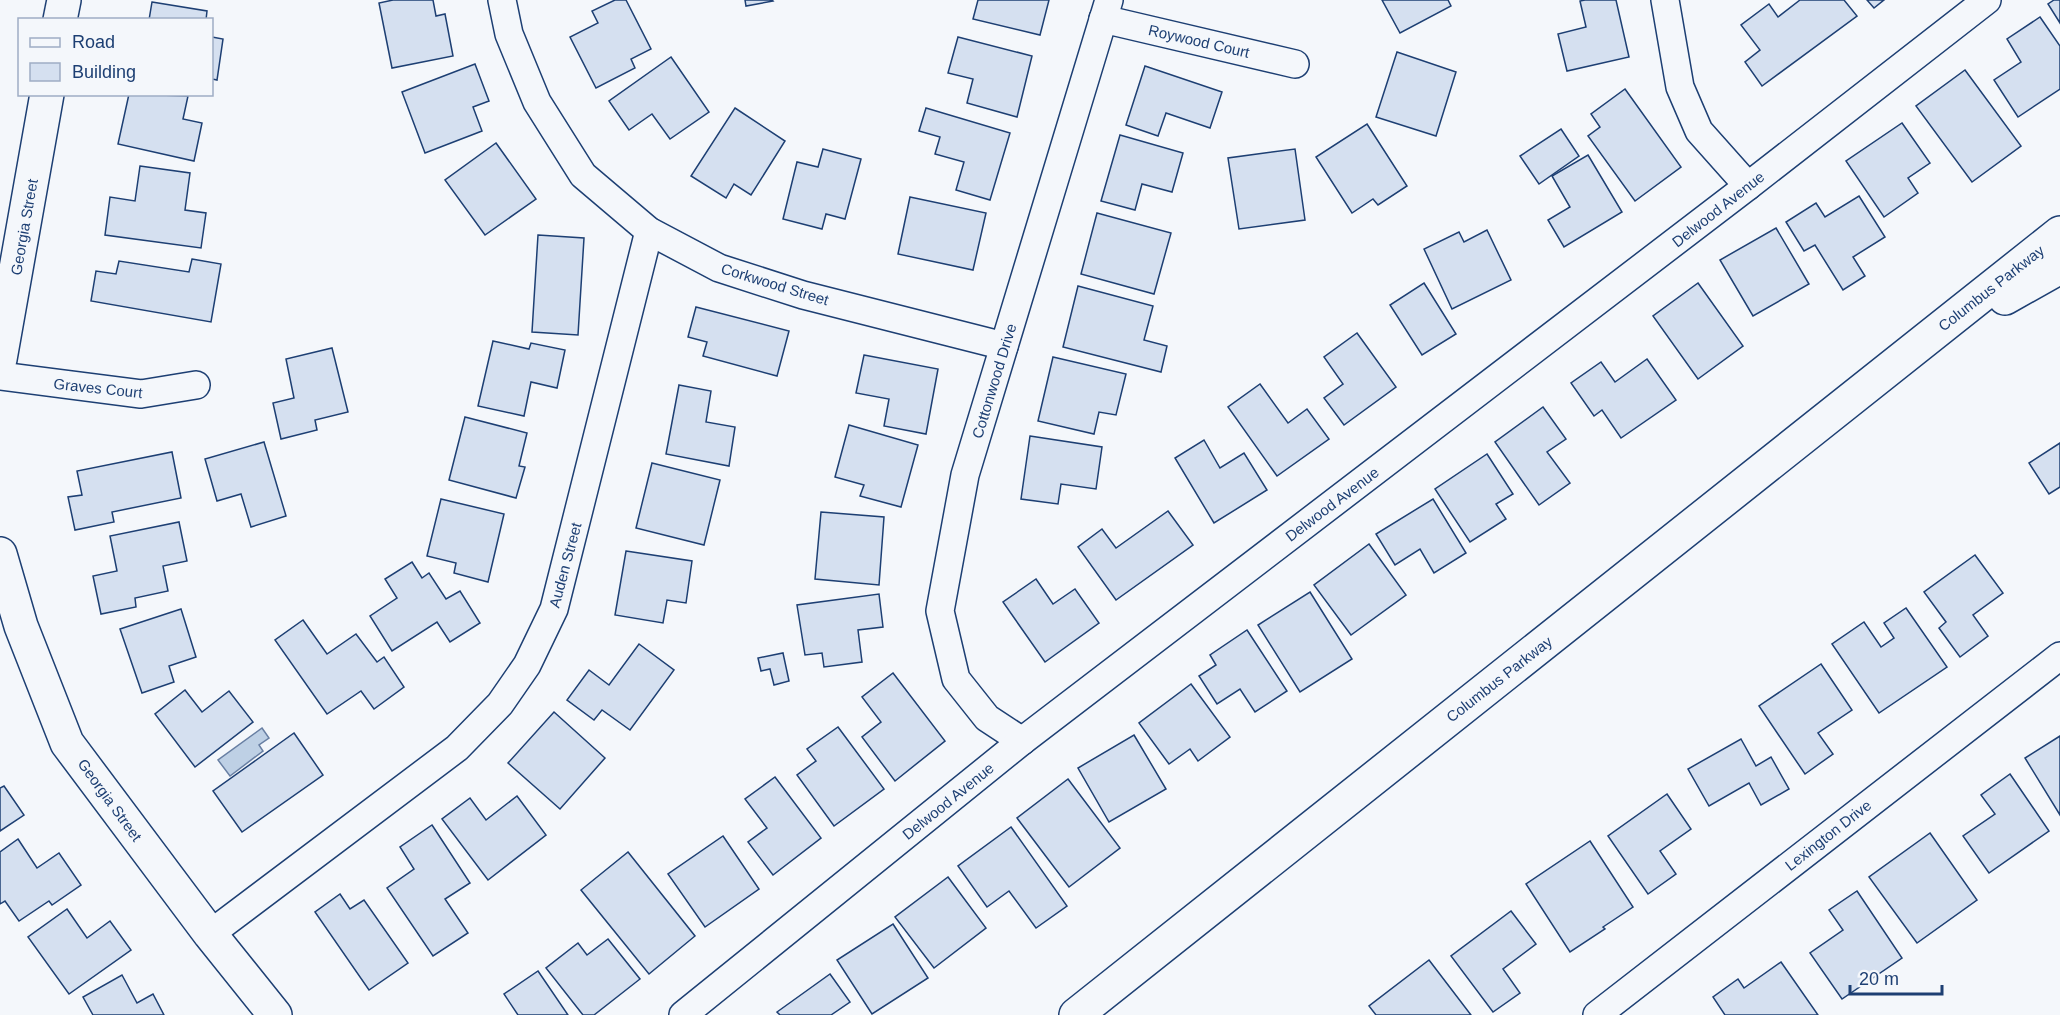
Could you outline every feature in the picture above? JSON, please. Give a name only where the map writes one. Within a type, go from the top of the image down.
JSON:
[{"type":"main road","points":[[60,18],[64,0]]},
{"type":"main road","name":"Georgia Street","points":[[0,359],[47,96]]},
{"type":"main road","name":"Columbus Parkway","points":[[1076,1015],[2060,233]]},
{"type":"main road","name":"Columbus Parkway","points":[[1922,344],[2060,267]]},
{"type":"main road","name":"Georgia Street","points":[[0,554],[21,626],[68,743],[210,934],[276,1015]]},
{"type":"street","name":"Corkwood Street","points":[[502,0],[509,34],[537,102],[577,166],[583,175],[649,231],[719,268],[803,294],[1004,346]]},
{"type":"street","points":[[1665,0],[1680,87],[1699,131],[1748,186]]},
{"type":"street","name":"Delwood Avenue","points":[[683,1015],[1022,741],[1748,186],[1987,0]]},
{"type":"street","name":"Roywood Court","points":[[1106,10],[1295,64]]},
{"type":"street","name":"Cottonwood Drive","points":[[1022,741],[987,718],[956,679],[940,611],[965,475],[1106,10]]},
{"type":"street","name":"Auden Street","points":[[210,934],[457,748],[500,704],[527,665],[554,609],[649,231]]},
{"type":"street","name":"Graves Court","points":[[0,376],[141,394],[196,385]]},
{"type":"street","name":"Lexington Drive","points":[[1597,1015],[2060,656]]},
{"type":"water","points":[[262,728],[269,738],[259,745],[263,751],[230,776],[218,760]]},
{"type":"building","points":[[393,0],[433,0],[436,16],[445,14],[453,56],[392,68],[379,3]]},
{"type":"building","points":[[615,0],[626,0],[651,49],[631,59],[635,68],[596,88],[570,37],[598,23],[592,11]]},
{"type":"building","points":[[745,0],[772,0],[773,1],[746,6]]},
{"type":"building","points":[[978,0],[1049,0],[1040,35],[973,19]]},
{"type":"building","points":[[1382,0],[1448,0],[1451,6],[1400,33]]},
{"type":"building","points":[[1616,0],[1629,57],[1567,71],[1558,34],[1586,27],[1580,1]]},
{"type":"building","points":[[1800,0],[1844,0],[1857,16],[1762,86],[1745,62],[1760,50],[1741,25],[1769,4],[1778,17]]},
{"type":"building","points":[[1867,0],[1884,0],[1874,8]]},
{"type":"building","points":[[2054,0],[2060,0],[2060,23],[2048,4]]},
{"type":"building","points":[[152,2],[207,11],[206,18],[149,18]]},
{"type":"building","points":[[2040,17],[2060,46],[2060,89],[2018,117],[1994,80],[2021,62],[2007,39]]},
{"type":"building","points":[[213,37],[223,39],[217,80],[213,79]]},
{"type":"building","points":[[958,37],[1032,56],[1017,117],[967,103],[973,79],[948,73]]},
{"type":"building","points":[[1397,52],[1456,72],[1436,136],[1376,117]]},
{"type":"building","points":[[671,57],[709,112],[670,139],[652,114],[629,130],[609,101]]},
{"type":"building","points":[[475,64],[489,101],[473,107],[482,131],[425,153],[402,92]]},
{"type":"building","points":[[1145,66],[1222,92],[1210,128],[1166,113],[1158,136],[1126,125]]},
{"type":"building","points":[[1965,70],[2021,146],[1972,182],[1916,106]]},
{"type":"building","points":[[1625,89],[1681,167],[1635,201],[1588,136],[1600,127],[1591,114]]},
{"type":"building","points":[[129,96],[188,96],[183,119],[202,123],[194,161],[118,144]]},
{"type":"building","points":[[735,108],[785,141],[751,195],[734,184],[726,198],[691,176]]},
{"type":"building","points":[[926,108],[1010,133],[990,200],[956,190],[964,162],[935,154],[940,137],[919,131]]},
{"type":"building","points":[[1902,123],[1930,163],[1908,178],[1918,193],[1884,217],[1846,161]]},
{"type":"building","points":[[1367,124],[1407,186],[1378,205],[1373,199],[1352,213],[1316,157]]},
{"type":"building","points":[[1561,129],[1579,156],[1539,184],[1520,156]]},
{"type":"building","points":[[1120,135],[1183,153],[1172,192],[1142,184],[1135,210],[1101,201]]},
{"type":"building","points":[[496,143],[536,199],[485,235],[445,180]]},
{"type":"building","points":[[823,149],[861,159],[845,219],[826,214],[822,229],[783,219],[797,162],[818,167]]},
{"type":"building","points":[[1295,149],[1305,220],[1239,229],[1228,158]]},
{"type":"building","points":[[1588,155],[1622,212],[1564,247],[1548,220],[1570,207],[1552,176]]},
{"type":"building","points":[[140,166],[190,173],[185,210],[206,213],[201,248],[105,235],[110,197],[135,201]]},
{"type":"building","points":[[1859,196],[1885,237],[1853,257],[1865,276],[1843,290],[1815,245],[1804,251],[1786,222],[1816,203],[1825,217]]},
{"type":"building","points":[[910,197],[986,213],[973,270],[898,254]]},
{"type":"building","points":[[1097,213],[1171,233],[1154,294],[1081,274]]},
{"type":"building","points":[[1776,228],[1809,284],[1753,316],[1720,260]]},
{"type":"building","points":[[1487,230],[1511,280],[1452,309],[1424,249],[1459,232],[1464,242]]},
{"type":"building","points":[[538,235],[584,238],[578,335],[532,332]]},
{"type":"building","points":[[192,259],[221,264],[211,322],[91,301],[96,271],[116,274],[119,261],[189,272]]},
{"type":"building","points":[[1424,283],[1456,334],[1422,355],[1390,305]]},
{"type":"building","points":[[1698,283],[1743,346],[1698,379],[1653,316]]},
{"type":"building","points":[[1078,286],[1153,306],[1144,340],[1167,346],[1161,372],[1063,347]]},
{"type":"building","points":[[696,307],[789,331],[777,376],[703,356],[707,342],[688,337]]},
{"type":"building","points":[[1357,333],[1396,387],[1344,425],[1324,398],[1343,384],[1324,357]]},
{"type":"building","points":[[493,341],[529,349],[531,343],[565,350],[557,388],[531,382],[524,416],[478,406]]},
{"type":"building","points":[[332,348],[348,412],[315,420],[317,430],[281,439],[273,403],[294,398],[286,359]]},
{"type":"building","points":[[864,355],[938,369],[926,434],[884,426],[889,399],[856,393]]},
{"type":"building","points":[[1053,357],[1126,374],[1116,415],[1099,412],[1094,434],[1038,421]]},
{"type":"building","points":[[1647,359],[1676,400],[1621,438],[1602,410],[1594,416],[1571,383],[1601,362],[1615,382]]},
{"type":"building","points":[[1260,384],[1288,423],[1307,409],[1329,439],[1277,476],[1228,407]]},
{"type":"building","points":[[679,385],[711,391],[706,422],[735,427],[729,466],[666,454]]},
{"type":"building","points":[[1543,407],[1566,439],[1547,452],[1570,483],[1539,505],[1495,442]]},
{"type":"building","points":[[465,417],[527,433],[519,466],[525,467],[516,498],[449,480]]},
{"type":"building","points":[[849,425],[918,445],[901,507],[860,496],[864,485],[835,477]]},
{"type":"building","points":[[1030,436],[1102,447],[1096,489],[1061,484],[1058,504],[1021,499]]},
{"type":"building","points":[[1204,440],[1220,468],[1244,453],[1267,490],[1214,523],[1175,458]]},
{"type":"building","points":[[264,442],[286,516],[251,527],[241,494],[217,501],[205,459]]},
{"type":"building","points":[[2060,443],[2060,487],[2049,494],[2029,463]]},
{"type":"building","points":[[172,452],[181,498],[112,512],[114,522],[75,530],[68,497],[82,495],[77,471]]},
{"type":"building","points":[[1487,454],[1513,494],[1496,504],[1506,519],[1470,542],[1435,489]]},
{"type":"building","points":[[652,463],[720,480],[704,545],[636,528]]},
{"type":"building","points":[[441,499],[504,514],[488,582],[454,573],[456,563],[427,556]]},
{"type":"building","points":[[1433,499],[1466,553],[1434,573],[1420,549],[1395,565],[1376,534]]},
{"type":"building","points":[[1168,511],[1193,545],[1116,600],[1078,547],[1102,529],[1116,548]]},
{"type":"building","points":[[821,512],[884,517],[879,585],[815,579]]},
{"type":"building","points":[[179,522],[187,561],[163,566],[168,591],[135,598],[136,607],[101,614],[93,576],[117,571],[110,536]]},
{"type":"building","points":[[1369,544],[1406,595],[1351,635],[1314,585]]},
{"type":"building","points":[[626,551],[692,561],[686,603],[667,600],[663,623],[615,615]]},
{"type":"building","points":[[1975,555],[2003,593],[1973,615],[1988,636],[1960,657],[1939,628],[1946,622],[1924,592]]},
{"type":"building","points":[[412,562],[422,578],[429,573],[446,599],[460,591],[480,623],[450,642],[437,622],[392,651],[370,616],[397,598],[385,579]]},
{"type":"building","points":[[1036,579],[1053,604],[1075,589],[1099,623],[1045,662],[1003,602]]},
{"type":"building","points":[[1310,592],[1352,659],[1300,692],[1258,625]]},
{"type":"building","points":[[879,594],[883,627],[858,630],[862,662],[824,667],[822,653],[805,655],[797,605]]},
{"type":"building","points":[[1906,608],[1947,667],[1879,713],[1832,644],[1864,622],[1881,647],[1894,638],[1884,623]]},
{"type":"building","points":[[181,609],[196,657],[169,666],[174,682],[142,693],[120,629]]},
{"type":"building","points":[[303,620],[327,654],[356,634],[377,662],[384,657],[404,687],[374,709],[361,691],[327,714],[275,640]]},
{"type":"building","points":[[1247,630],[1287,691],[1255,712],[1240,689],[1217,704],[1199,676],[1216,665],[1210,655]]},
{"type":"building","points":[[639,644],[674,670],[630,730],[602,710],[594,720],[567,700],[589,670],[609,685]]},
{"type":"building","points":[[783,653],[789,681],[774,685],[770,669],[761,671],[758,658]]},
{"type":"building","points":[[1821,664],[1852,710],[1818,733],[1833,754],[1805,774],[1759,706]]},
{"type":"building","points":[[893,673],[945,741],[895,781],[862,737],[881,722],[862,697]]},
{"type":"building","points":[[1191,684],[1230,737],[1198,761],[1190,749],[1169,764],[1139,723]]},
{"type":"building","points":[[185,690],[202,712],[229,691],[253,722],[195,767],[155,714]]},
{"type":"building","points":[[554,712],[605,758],[560,809],[508,763]]},
{"type":"building","points":[[838,727],[884,789],[834,826],[797,775],[816,761],[807,749]]},
{"type":"building","points":[[294,733],[323,775],[242,832],[213,791]]},
{"type":"building","points":[[1134,735],[1166,789],[1109,822],[1078,768]]},
{"type":"building","points":[[2060,736],[2060,815],[2025,758]]},
{"type":"building","points":[[1741,739],[1756,766],[1771,757],[1789,789],[1761,805],[1749,783],[1709,806],[1688,769]]},
{"type":"building","points":[[2010,774],[2049,831],[1989,873],[1963,836],[1995,814],[1981,795]]},
{"type":"building","points":[[775,777],[821,838],[773,875],[748,842],[767,828],[745,799]]},
{"type":"building","points":[[1068,779],[1120,848],[1069,887],[1017,818]]},
{"type":"building","points":[[4,786],[24,815],[0,831],[0,788]]},
{"type":"building","points":[[1667,794],[1691,829],[1660,851],[1676,874],[1648,894],[1608,836]]},
{"type":"building","points":[[517,796],[546,835],[488,880],[442,819],[470,798],[486,820]]},
{"type":"building","points":[[432,825],[470,883],[445,899],[468,933],[433,956],[387,888],[414,869],[400,847]]},
{"type":"building","points":[[1011,827],[1067,906],[1036,928],[1009,891],[987,907],[958,866]]},
{"type":"building","points":[[1930,833],[1977,900],[1917,943],[1869,877]]},
{"type":"building","points":[[723,836],[759,889],[705,927],[668,874]]},
{"type":"building","points":[[18,839],[37,868],[59,853],[81,885],[52,905],[49,901],[19,921],[5,901],[0,904],[0,852]]},
{"type":"building","points":[[1590,841],[1633,907],[1570,952],[1526,884]]},
{"type":"building","points":[[628,852],[695,936],[649,974],[581,890]]},
{"type":"building","points":[[948,877],[986,928],[934,968],[895,917]]},
{"type":"building","points":[[1857,891],[1902,958],[1842,999],[1810,953],[1843,930],[1829,910]]},
{"type":"building","points":[[340,894],[350,909],[364,900],[408,963],[369,990],[315,912]]},
{"type":"building","points":[[67,909],[87,938],[110,921],[131,950],[69,994],[28,937]]},
{"type":"building","points":[[1511,911],[1536,944],[1503,969],[1520,993],[1493,1012],[1451,956]]},
{"type":"building","points":[[893,924],[928,978],[872,1014],[837,960]]},
{"type":"building","points":[[608,939],[640,979],[594,1015],[583,1015],[546,968],[578,943],[587,955]]},
{"type":"building","points":[[1429,960],[1471,1015],[1376,1015],[1369,1006]]},
{"type":"building","points":[[1781,962],[1818,1015],[1725,1015],[1713,997],[1738,979],[1744,988]]},
{"type":"building","points":[[538,971],[568,1015],[518,1015],[504,994]]},
{"type":"building","points":[[830,974],[850,1002],[831,1015],[780,1015],[777,1012]]},
{"type":"building","points":[[122,975],[137,1003],[153,994],[164,1015],[93,1015],[83,997]]}]
